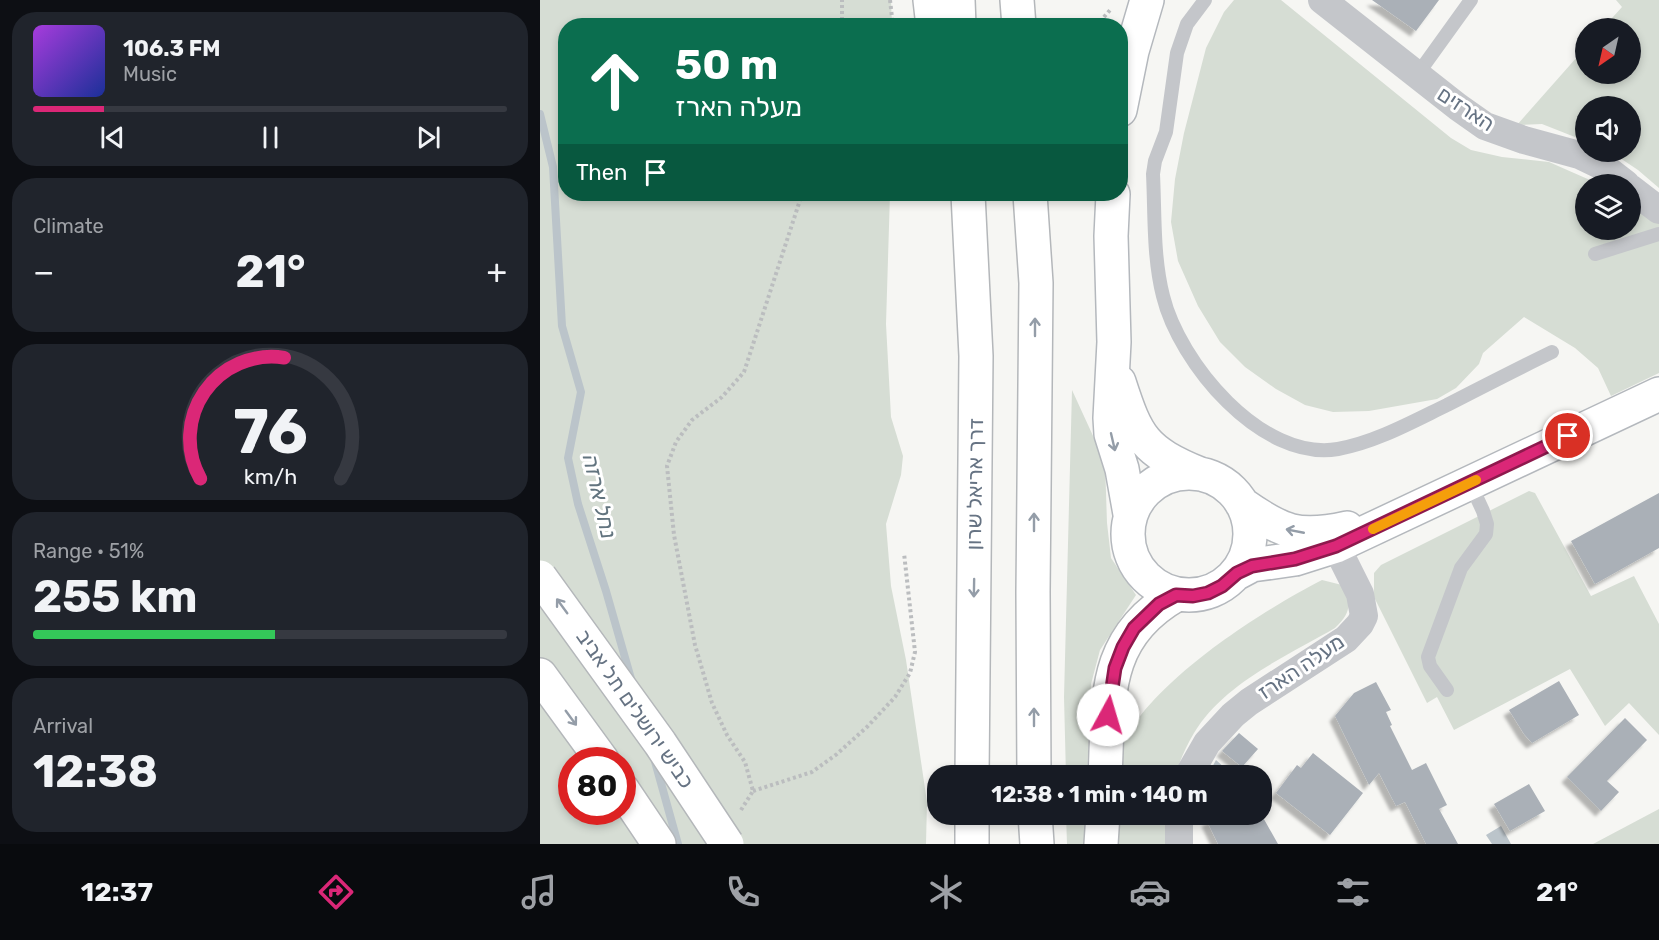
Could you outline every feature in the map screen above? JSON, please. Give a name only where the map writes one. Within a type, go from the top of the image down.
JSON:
[{"type":"main road","points":[[930,0],[932,18]]},
{"type":"main road","points":[[958,0],[959,18]]},
{"type":"main road","points":[[1017,0],[1018,18]]},
{"type":"main road","points":[[1128,71],[1147,0]]},
{"type":"main road","points":[[957,201],[976,362]]},
{"type":"main road","name":"דרך אריאל שרון","points":[[968,201],[976,362],[972,765]]},
{"type":"main road","points":[[1030,201],[1036,283],[1034,765]]},
{"type":"main road","points":[[1113,201],[1111,236],[1114,342],[1110,418],[1111,434],[1122,469],[1130,514]]},
{"type":"main road","points":[[1114,342],[1119,382],[1131,418],[1141,435],[1153,450],[1174,464],[1216,480],[1231,490],[1242,504],[1248,518],[1249,549],[1237,573],[1222,586],[1208,593],[1193,596],[1176,595],[1159,589],[1135,564],[1127,540],[1130,514],[1144,492],[1165,477],[1182,473],[1200,474]]},
{"type":"main road","points":[[1237,573],[1252,566],[1295,559],[1336,546],[1659,394]]},
{"type":"main road","points":[[1242,504],[1272,525],[1294,532],[1323,533],[1393,520]]},
{"type":"main road","name":"כביש ירושלים תל אביב","points":[[540,577],[660,743],[732,829]]},
{"type":"main road","points":[[1106,765],[1110,695],[1115,668],[1123,647],[1134,628],[1147,614],[1176,595]]},
{"type":"main road","points":[[540,675],[593,747]]},
{"type":"main road","points":[[636,810],[659,844]]},
{"type":"main road","points":[[972,825],[972,844]]},
{"type":"main road","points":[[1036,825],[1037,844]]},
{"type":"main road","points":[[1101,844],[1102,825]]},
{"type":"street","name":"הארזים","points":[[1322,0],[1485,126],[1524,140],[1579,155],[1613,174]]},
{"type":"street","points":[[1641,196],[1659,210]]},
{"type":"street","name":"מעלה הארז","points":[[1194,765],[1207,743],[1233,715],[1249,702],[1346,639],[1360,624],[1364,616],[1360,594],[1336,546]]},
{"type":"street","points":[[1179,825],[1179,844]]},
{"type":"lane","points":[[1204,0],[1187,24],[1177,53],[1166,132],[1155,161],[1153,174],[1159,272],[1168,316],[1194,362],[1217,393],[1237,412],[1282,440],[1310,448],[1337,449],[1369,441],[1405,426],[1552,352]]},
{"type":"lane","points":[[1417,75],[1472,0]]},
{"type":"lane","points":[[1595,254],[1659,234]]},
{"type":"lane","points":[[1447,690],[1430,666],[1428,657],[1461,568],[1486,534],[1484,511],[1470,483]]},
{"type":"path","points":[[842,0],[842,18]]},
{"type":"path","points":[[890,0],[892,18]]},
{"type":"path","points":[[1103,18],[1114,6]]},
{"type":"path","points":[[753,790],[744,762],[727,735],[712,703],[695,645],[674,535],[667,466],[676,442],[692,420],[722,397],[744,372],[800,201]]},
{"type":"path","points":[[732,829],[753,790],[813,772],[868,726],[895,697],[910,673],[915,652],[904,553]]},
{"type":"shaded area","points":[[540,0],[891,0],[892,18],[558,18],[558,201],[890,201],[886,324],[891,417],[903,456],[901,475],[886,524],[891,586],[906,660],[927,802],[926,844],[540,844]]},
{"type":"shaded area","points":[[1234,0],[1281,0],[1451,138],[1471,150],[1502,157],[1549,162],[1576,174],[1575,240],[1641,240],[1641,210],[1659,222],[1659,373],[1611,396],[1598,368],[1575,348],[1524,317],[1483,353],[1479,364],[1456,388],[1437,399],[1369,411],[1333,412],[1305,405],[1276,389],[1245,367],[1220,342],[1198,306],[1178,261],[1171,222],[1175,179],[1184,133],[1206,48],[1224,12]]},
{"type":"shaded area","points":[[1616,0],[1659,0],[1659,188],[1626,162],[1641,162],[1641,96],[1575,96],[1575,137],[1542,124],[1517,125],[1575,59],[1575,84],[1641,84],[1641,18],[1612,18],[1622,7]]},
{"type":"shaded area","points":[[1072,390],[1105,462],[1107,523],[1111,558],[1136,595],[1100,650],[1091,684],[1087,765],[1066,765],[1064,697]]},
{"type":"shaded area","points":[[1529,491],[1535,493],[1591,596],[1634,576],[1659,624],[1659,735],[1629,703],[1605,726],[1570,669],[1454,730],[1437,697],[1427,703],[1374,597],[1374,573],[1381,565]]},
{"type":"shaded area","points":[[1322,580],[1342,585],[1347,597],[1347,613],[1335,628],[1277,660],[1222,699],[1194,733],[1179,765],[1115,765],[1132,727],[1152,702],[1178,677],[1236,631]]},
{"type":"shaded area","points":[[1659,809],[1659,844],[1593,844]]},
{"type":"shaded area","points":[[1066,825],[1085,825],[1084,844],[1067,844]]},
{"type":"shaded area","points":[[1115,825],[1167,825],[1166,844],[1116,844]]},
{"type":"shaded area","points":[[1501,826],[1511,844],[1492,844],[1486,835]]},
{"type":"building","points":[[1372,0],[1439,0],[1416,31]]},
{"type":"building","points":[[1659,493],[1659,548],[1595,584],[1571,541]]},
{"type":"building","points":[[1559,681],[1579,715],[1532,743],[1509,710]]},
{"type":"building","points":[[1376,682],[1391,710],[1386,712],[1392,725],[1390,726],[1412,770],[1426,763],[1447,805],[1439,809],[1458,844],[1426,844],[1405,802],[1396,806],[1379,773],[1369,785],[1335,716],[1354,693]]},
{"type":"building","points":[[1625,718],[1647,740],[1607,781],[1619,792],[1601,811],[1567,777]]},
{"type":"building","points":[[1239,733],[1258,749],[1244,765],[1240,765],[1222,751]]},
{"type":"building","points":[[1313,753],[1363,793],[1330,835],[1276,793],[1297,765],[1301,768]]},
{"type":"building","points":[[1529,784],[1545,811],[1510,831],[1494,804]]},
{"type":"building","points":[[1209,825],[1267,825],[1278,844],[1218,844]]},
{"type":"waterway","name":"נחל ארזה","points":[[540,114],[553,167],[562,326],[581,392],[568,458],[578,504],[632,682]]},
{"type":"waterway","name":"נחל ארזה","points":[[654,758],[678,844]]},
{"type":"slow traffic","points":[[1373,529],[1476,480]]},
{"type":"route","points":[[1108,715],[1115,668],[1123,647],[1134,628],[1159,604],[1176,595],[1193,596],[1208,593],[1222,586],[1237,573],[1252,566],[1295,559],[1336,546],[1568,436]]}]
